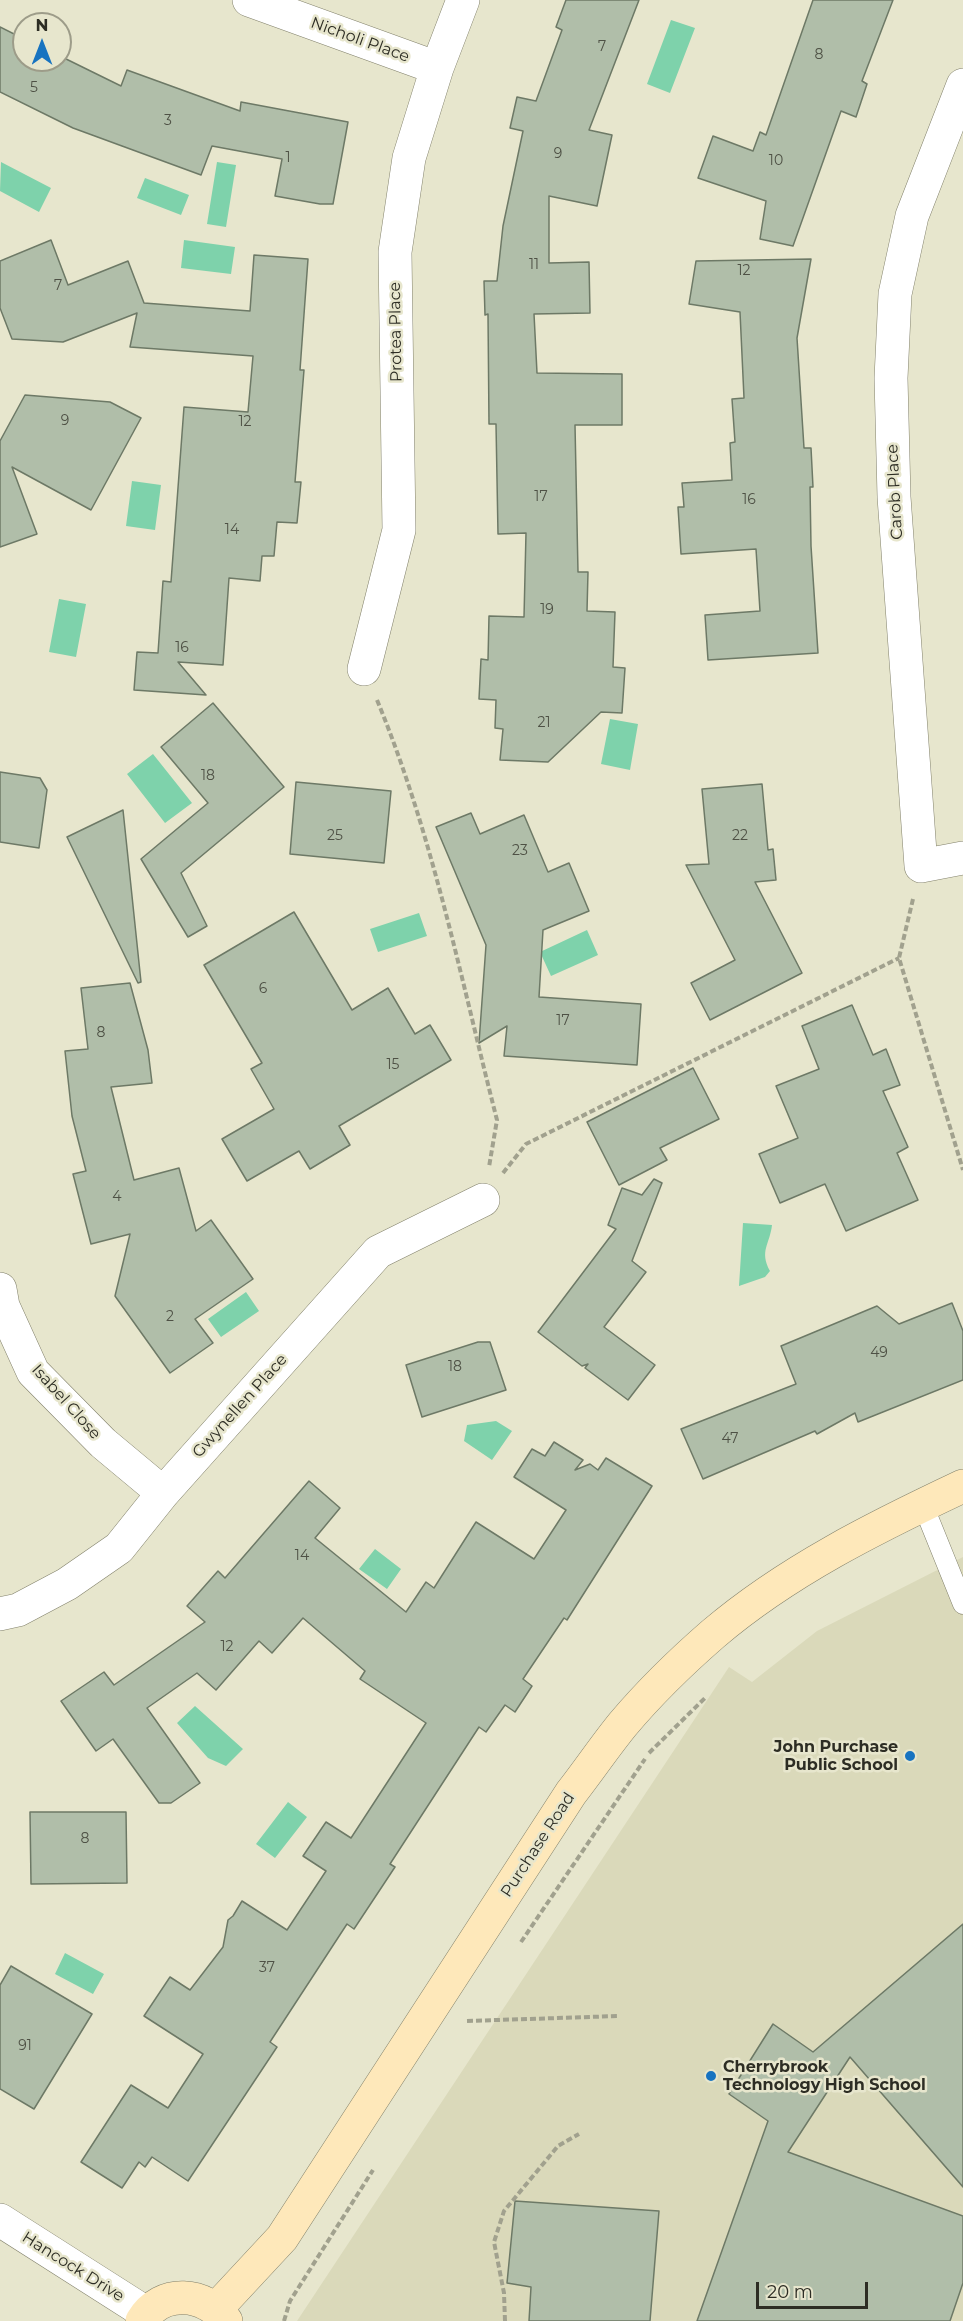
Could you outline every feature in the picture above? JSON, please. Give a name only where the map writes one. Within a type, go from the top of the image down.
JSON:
[{"type":"main road","name":"Purchase Road","points":[[221,2315],[282,2238],[565,1803],[624,1722],[674,1670],[714,1633],[772,1589],[849,1542],[963,1486]]},
{"type":"main road","points":[[144,2317],[160,2303],[175,2297],[191,2297],[207,2302],[221,2315]]},
{"type":"street","name":"Nicholi Place","points":[[249,0],[437,68]]},
{"type":"street","name":"Protea Place","points":[[364,669],[399,530],[395,252],[409,158],[437,68],[463,0]]},
{"type":"street","name":"Carob Place","points":[[921,866],[894,497],[891,378],[896,294],[912,216],[963,85]]},
{"type":"street","points":[[921,866],[963,858]]},
{"type":"street","name":"Gwynellen Place","points":[[0,1614],[18,1610],[67,1584],[119,1548],[163,1493],[378,1252],[483,1200]]},
{"type":"street","name":"Isabel Close","points":[[0,1289],[3,1306],[33,1372],[103,1443],[163,1493]]},
{"type":"street","name":"Hancock Drive","points":[[0,2220],[144,2317]]},
{"type":"lane","points":[[923,1505],[963,1604]]},
{"type":"path","points":[[364,669],[391,734],[422,825],[497,1120],[483,1200]]},
{"type":"path","points":[[921,866],[899,958],[963,1170]]},
{"type":"path","points":[[483,1200],[526,1144],[899,958]]},
{"type":"path","points":[[515,1951],[648,1754],[706,1697]]},
{"type":"path","points":[[472,2013],[467,2021],[618,2016]]},
{"type":"path","points":[[505,2321],[504,2293],[494,2242],[504,2211],[558,2146],[579,2134]]},
{"type":"path","points":[[284,2321],[290,2301],[379,2161]]},
{"type":"shaded area","points":[[671,20],[695,28],[670,93],[647,84]]},
{"type":"shaded area","points":[[1,162],[51,188],[39,212],[0,191]]},
{"type":"shaded area","points":[[217,162],[236,165],[226,227],[207,224]]},
{"type":"shaded area","points":[[145,178],[189,195],[181,215],[137,198]]},
{"type":"shaded area","points":[[184,240],[235,247],[231,274],[181,268]]},
{"type":"shaded area","points":[[132,481],[161,485],[155,530],[126,526]]},
{"type":"shaded area","points":[[59,599],[86,604],[76,657],[49,652]]},
{"type":"shaded area","points":[[610,719],[638,724],[630,770],[601,764]]},
{"type":"shaded area","points":[[153,754],[192,803],[165,823],[127,774]]},
{"type":"shaded area","points":[[419,913],[427,936],[378,952],[370,929]]},
{"type":"shaded area","points":[[587,930],[598,955],[551,976],[540,952]]},
{"type":"shaded area","points":[[743,1223],[772,1225],[765,1253],[770,1271],[765,1277],[739,1286]]},
{"type":"shaded area","points":[[246,1292],[259,1311],[221,1337],[208,1319]]},
{"type":"shaded area","points":[[496,1421],[512,1431],[492,1460],[464,1441],[467,1425]]},
{"type":"shaded area","points":[[375,1549],[401,1569],[387,1589],[359,1569]]},
{"type":"shaded area","name":"Cherrybrook Technology High School","points":[[963,1557],[963,2321],[297,2321],[729,1667],[752,1682],[817,1631]]},
{"type":"shaded area","points":[[195,1706],[243,1749],[226,1766],[208,1758],[177,1723]]},
{"type":"shaded area","points":[[288,1802],[307,1817],[275,1858],[256,1844]]},
{"type":"shaded area","points":[[65,1953],[104,1974],[93,1994],[55,1974]]},
{"type":"building","points":[[566,0],[639,0],[589,130],[612,135],[597,206],[549,196],[549,263],[589,262],[590,313],[534,314],[537,373],[622,374],[622,425],[575,425],[578,572],[588,572],[587,611],[615,612],[613,667],[625,668],[622,713],[601,712],[548,762],[500,760],[503,729],[495,728],[496,700],[479,699],[481,659],[488,660],[489,616],[524,617],[526,533],[498,534],[496,424],[489,424],[488,314],[485,315],[484,281],[497,281],[503,226],[523,131],[510,128],[517,97],[536,101],[562,30],[556,27]]},
{"type":"building","points":[[813,0],[893,0],[862,81],[867,84],[856,117],[841,111],[793,246],[760,239],[766,201],[698,178],[713,136],[753,151],[760,132],[766,135]]},
{"type":"building","points":[[0,27],[12,33],[12,72],[72,72],[72,62],[121,86],[127,70],[240,111],[241,102],[348,122],[333,204],[275,196],[282,159],[212,146],[201,175],[73,128],[0,92]]},
{"type":"building","points":[[51,240],[68,285],[128,261],[144,303],[250,311],[254,255],[308,259],[300,370],[304,370],[295,482],[301,482],[297,523],[277,522],[274,556],[262,556],[260,581],[229,578],[223,665],[178,662],[206,695],[134,690],[137,652],[158,653],[163,581],[171,582],[184,407],[248,412],[253,356],[130,347],[137,313],[63,342],[12,339],[0,308],[0,261]]},
{"type":"building","points":[[811,259],[797,338],[804,448],[811,448],[813,487],[810,487],[811,546],[818,653],[708,660],[705,615],[760,611],[756,549],[681,554],[678,507],[684,507],[682,483],[732,480],[730,443],[735,442],[732,399],[744,398],[740,312],[689,304],[696,261]]},
{"type":"building","points":[[25,395],[110,402],[141,418],[91,510],[12,467],[37,534],[0,547],[0,441]]},
{"type":"building","points":[[213,703],[284,787],[181,873],[207,926],[188,937],[141,859],[208,803],[161,747]]},
{"type":"building","points":[[0,772],[40,778],[47,790],[39,848],[0,842]]},
{"type":"building","points":[[296,782],[391,791],[384,863],[290,854]]},
{"type":"building","points":[[762,784],[768,850],[773,849],[776,880],[755,882],[802,973],[710,1020],[691,983],[735,960],[686,865],[709,864],[702,789]]},
{"type":"building","points":[[123,810],[141,982],[138,983],[67,837]]},
{"type":"building","points":[[471,813],[480,834],[524,815],[548,872],[569,863],[589,911],[543,930],[539,997],[641,1004],[637,1065],[504,1056],[507,1026],[479,1043],[486,945],[436,827]]},
{"type":"building","points":[[294,912],[352,1010],[388,988],[415,1034],[430,1025],[451,1060],[339,1126],[350,1145],[310,1169],[299,1151],[247,1181],[222,1139],[274,1109],[251,1069],[262,1063],[204,965]]},
{"type":"building","points":[[130,983],[148,1050],[152,1083],[111,1087],[134,1180],[179,1168],[196,1231],[211,1220],[253,1279],[195,1319],[213,1343],[170,1373],[115,1296],[130,1234],[91,1244],[73,1174],[86,1171],[72,1116],[65,1051],[88,1049],[81,988]]},
{"type":"building","points":[[852,1005],[873,1055],[886,1049],[900,1085],[883,1091],[908,1147],[897,1153],[918,1200],[846,1231],[825,1184],[780,1203],[759,1154],[798,1138],[776,1086],[819,1069],[802,1026]]},
{"type":"building","points":[[693,1068],[719,1119],[660,1148],[667,1160],[619,1185],[587,1122]]},
{"type":"building","points":[[654,1179],[662,1183],[632,1261],[646,1272],[604,1327],[655,1365],[628,1400],[585,1368],[588,1364],[582,1366],[538,1332],[616,1229],[608,1225],[622,1188],[642,1195]]},
{"type":"building","points":[[952,1303],[963,1331],[963,1380],[858,1422],[855,1413],[817,1434],[815,1431],[703,1479],[681,1429],[796,1384],[781,1346],[877,1306],[899,1324]]},
{"type":"building","points":[[478,1342],[490,1342],[506,1390],[422,1417],[406,1365]]},
{"type":"building","points":[[554,1442],[583,1460],[575,1470],[590,1464],[598,1470],[606,1458],[652,1486],[567,1620],[564,1618],[523,1679],[532,1686],[515,1712],[505,1705],[486,1732],[479,1727],[390,1864],[395,1867],[354,1929],[347,1924],[270,2042],[277,2047],[188,2181],[152,2157],[145,2167],[139,2162],[122,2188],[81,2162],[131,2085],[168,2108],[203,2054],[144,2016],[170,1977],[190,1990],[223,1947],[228,1920],[242,1901],[287,1930],[326,1871],[303,1856],[326,1822],[351,1838],[426,1723],[360,1679],[365,1671],[303,1618],[272,1653],[259,1641],[216,1690],[197,1673],[147,1708],[200,1783],[171,1803],[159,1803],[113,1739],[96,1751],[61,1701],[104,1672],[114,1685],[205,1622],[187,1606],[218,1571],[225,1578],[309,1481],[340,1508],[315,1538],[406,1612],[426,1582],[434,1588],[476,1522],[534,1559],[566,1510],[514,1477],[532,1449],[545,1456]]},
{"type":"building","points":[[30,1812],[126,1812],[127,1883],[31,1884]]},
{"type":"building","points":[[963,1924],[963,2187],[850,2057],[788,2152],[963,2216],[963,2283],[950,2321],[697,2321],[768,2121],[729,2094],[773,2024],[813,2052]]},
{"type":"building","points":[[11,1966],[92,2014],[34,2109],[0,2089],[0,1985]]},
{"type":"building","points":[[515,2201],[659,2211],[650,2321],[529,2321],[531,2287],[507,2283]]},
{"type":"place","name":"John Purchase Public School","points":[[910,1756]]},
{"type":"place","name":"Cherrybrook Technology High School","points":[[711,2076]]}]
